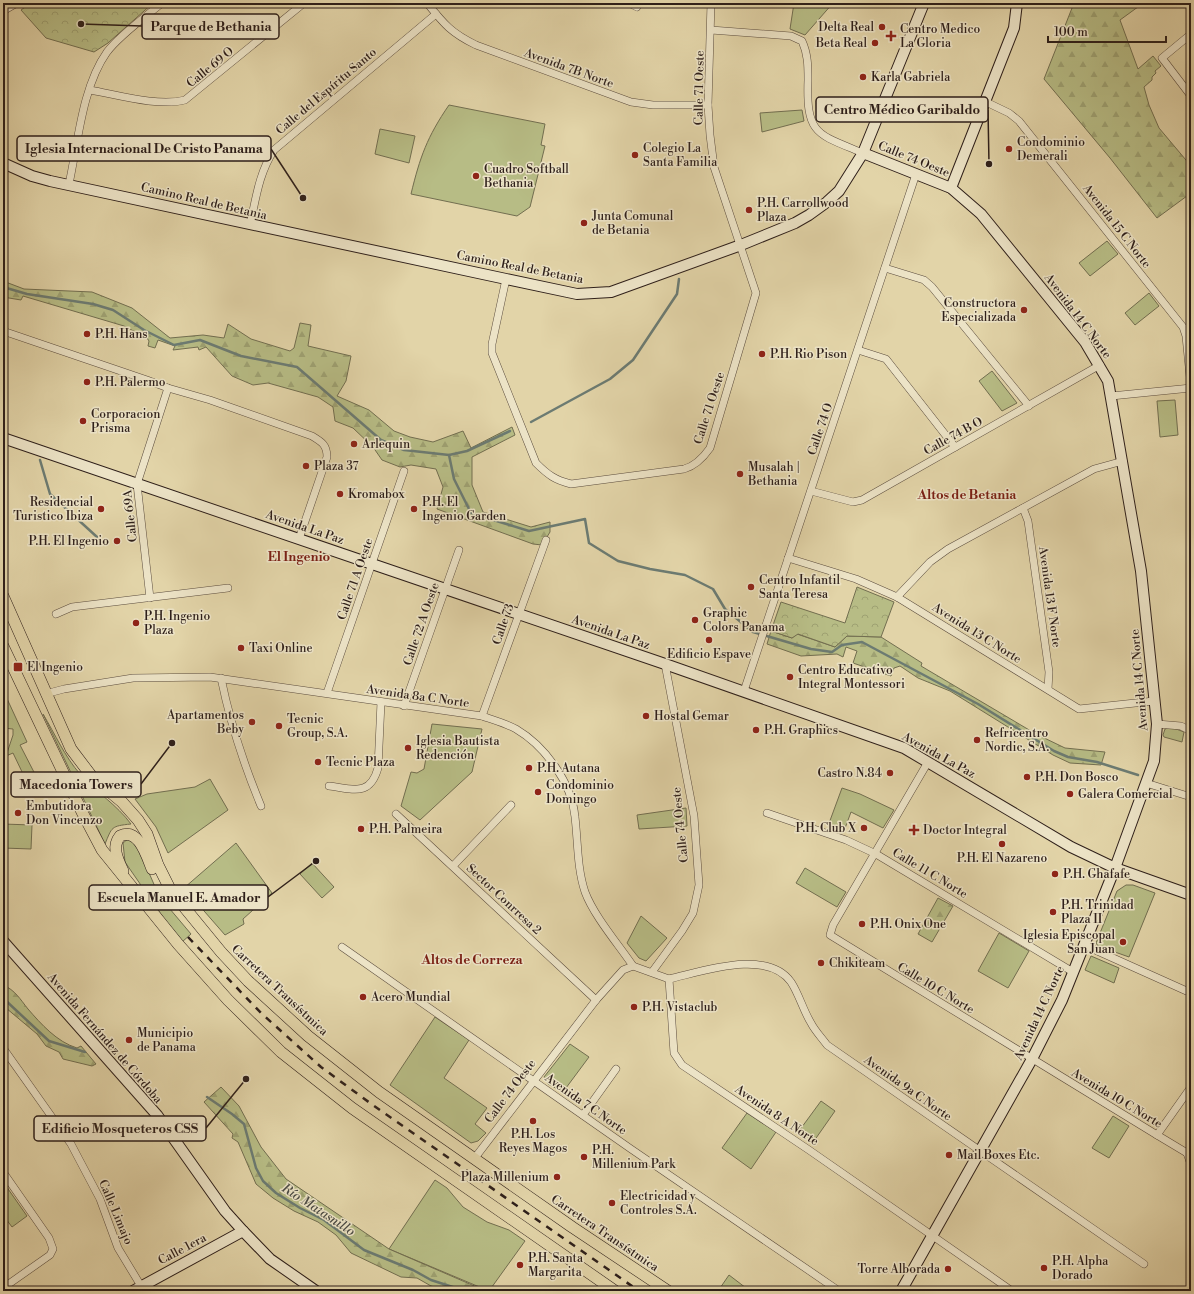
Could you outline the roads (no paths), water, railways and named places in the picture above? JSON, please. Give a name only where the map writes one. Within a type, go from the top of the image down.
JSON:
[{"type":"main road","name":"Carretera Transístmica","points":[[3,596],[71,750],[94,778],[122,802],[138,820],[146,834],[158,865],[171,891],[248,981],[308,1036],[379,1092],[572,1227],[668,1291]]},
{"type":"main road","points":[[3,646],[82,812],[102,850],[178,944],[228,1000],[304,1072],[352,1108],[615,1291]]},
{"type":"main road","points":[[130,886],[120,866],[115,848],[118,838],[126,834],[134,836],[141,844],[158,882],[165,893],[196,922]]},
{"type":"street","points":[[3,11],[17,3]]},
{"type":"street","name":"Calle 69 O","points":[[90,90],[151,101],[171,103],[186,100],[304,3]]},
{"type":"street","points":[[427,3],[436,14]]},
{"type":"street","points":[[629,3],[637,7]]},
{"type":"street","name":"Calle 71 Oeste","points":[[506,279],[492,344],[492,353],[536,463],[556,480],[571,484],[684,469],[691,467],[710,448],[756,293],[714,167],[708,105],[711,3]]},
{"type":"street","name":"Camino Real de Betania","points":[[3,163],[32,176],[250,225],[577,294],[611,292],[741,246],[795,224],[827,202],[839,191],[863,153],[924,3]]},
{"type":"street","name":"Calle 74 Oeste","points":[[863,153],[951,188],[1014,28],[1017,3]]},
{"type":"street","points":[[69,184],[90,90],[99,66],[108,52],[160,4]]},
{"type":"street","name":"Avenida 7B Norte","points":[[436,14],[456,35],[476,45],[631,102],[652,105],[708,105]]},
{"type":"street","name":"Calle del Espíritu Santo","points":[[250,225],[264,165],[274,150],[436,14]]},
{"type":"street","points":[[711,30],[791,36],[802,41],[807,52],[807,96],[809,114],[813,127],[826,137],[863,153]]},
{"type":"street","points":[[1191,34],[1162,58],[1191,96]]},
{"type":"street","name":"Avenida 15 C Norte","points":[[986,102],[1009,113],[1019,121],[1183,327],[1186,336],[1191,388]]},
{"type":"street","name":"Calle 74 O","points":[[744,692],[760,640],[916,174]]},
{"type":"street","name":"Avenida 14 C Norte","points":[[901,1291],[1032,1059],[1062,1000],[1115,868],[1154,761],[1157,724],[1141,571],[1108,381],[1100,365],[1085,342],[995,231],[981,214],[951,188]]},
{"type":"street","points":[[885,268],[924,280],[932,287],[1029,406]]},
{"type":"street","points":[[3,331],[168,388],[210,400],[312,436],[323,442],[327,448],[327,457],[299,539]]},
{"type":"street","points":[[858,350],[886,360],[955,447]]},
{"type":"street","name":"Calle 74 B O","points":[[811,491],[852,502],[862,500],[1100,365]]},
{"type":"street","name":"Calle 69A","points":[[150,598],[137,484],[168,388]]},
{"type":"street","points":[[1111,396],[1191,388]]},
{"type":"street","name":"Avenida La Paz","points":[[3,438],[665,664],[904,748],[1071,847],[1115,868],[1191,895]]},
{"type":"street","points":[[897,596],[930,562],[1094,469],[1123,461]]},
{"type":"street","name":"Calle 71 A Oeste","points":[[327,693],[404,471]]},
{"type":"street","name":"Avenida 13 F Norte","points":[[1023,508],[1028,521],[1049,672],[1048,689]]},
{"type":"street","name":"Calle 73","points":[[482,716],[546,540]]},
{"type":"street","name":"Calle 72 A Oeste","points":[[404,706],[459,550]]},
{"type":"street","name":"Avenida 13 C Norte","points":[[788,558],[856,580],[897,596],[1079,709],[1154,701]]},
{"type":"street","points":[[56,614],[72,607],[228,588]]},
{"type":"street","name":"Calle 74 Oeste","points":[[652,972],[682,931],[693,913],[699,885],[694,816],[665,664]]},
{"type":"street","name":"Avenida 8a C Norte","points":[[45,694],[64,689],[153,676],[221,678],[327,693],[404,706],[482,716],[516,729],[530,740],[556,768],[572,800],[575,816],[577,848],[585,891],[591,904],[632,966]]},
{"type":"street","points":[[221,678],[227,709],[248,774],[261,806]]},
{"type":"street","points":[[329,786],[360,789],[369,786],[375,777],[378,768],[379,715],[381,702]]},
{"type":"street","points":[[1157,724],[1181,726],[1191,731]]},
{"type":"street","points":[[876,854],[928,762]]},
{"type":"street","points":[[1146,783],[1191,797]]},
{"type":"street","points":[[453,866],[511,805]]},
{"type":"street","name":"Calle 11 C Norte","points":[[767,813],[846,840],[876,854],[1073,972]]},
{"type":"street","name":"Sector Conrresa 2","points":[[396,814],[596,1000]]},
{"type":"street","name":"Calle 10 C Norte","points":[[876,854],[833,925],[830,935],[1032,1059]]},
{"type":"street","name":"Avenida Fernández de Córdoba","points":[[3,942],[157,1115],[225,1211],[270,1259],[316,1291]]},
{"type":"street","points":[[1084,945],[1191,993]]},
{"type":"street","name":"Avenida 7 C Norte","points":[[342,947],[534,1080],[583,1116],[839,1291]]},
{"type":"street","name":"Avenida 9a C Norte","points":[[669,979],[742,963],[762,965],[778,971],[790,981],[810,1023],[827,1045],[1144,1264]]},
{"type":"street","points":[[632,966],[669,979]]},
{"type":"street","name":"Calle 74 Oeste","points":[[474,1159],[596,1000],[623,970],[632,966]]},
{"type":"street","name":"Avenida 8 A Norte","points":[[669,979],[674,1054],[682,1065],[809,1150],[1012,1291]]},
{"type":"street","name":"Calle Limajo","points":[[3,1048],[71,1144],[100,1199],[118,1248],[137,1288]]},
{"type":"street","name":"Avenida 10 C Norte","points":[[1032,1059],[1189,1153]]},
{"type":"street","points":[[583,1116],[616,1069]]},
{"type":"street","points":[[1157,1135],[1191,1087]]},
{"type":"street","points":[[1189,1153],[1191,1166]]},
{"type":"street","points":[[3,1172],[49,1238],[53,1249],[50,1255],[3,1288]]},
{"type":"street","name":"Calle 1era","points":[[137,1288],[243,1231]]},
{"type":"waterway","points":[[531,422],[610,379],[633,360],[677,294],[679,279]]},
{"type":"waterway","points":[[3,287],[27,294],[93,304],[113,310],[144,330],[174,345],[200,340],[241,356],[297,367],[381,440],[404,450],[449,455],[454,479],[471,513],[529,531],[585,519],[589,543],[618,561],[650,569],[685,575],[713,589],[725,609],[753,632],[811,649],[832,652],[842,645],[862,642],[978,704],[1054,751],[1068,757],[1097,762],[1138,775]]},
{"type":"waterway","points":[[449,455],[467,451],[510,431]]},
{"type":"waterway","points":[[40,460],[50,494],[97,537]]},
{"type":"waterway","name":"Río Matasnillo","points":[[3,998],[49,1041],[85,1052]]},
{"type":"waterway","name":"Río Matasnillo","points":[[207,1097],[244,1124],[256,1168],[263,1181],[276,1193],[300,1208],[324,1220],[364,1250],[413,1270],[431,1280],[465,1291]]},
{"type":"railway","points":[[188,937],[261,1013],[321,1067],[370,1103],[639,1291]]},
{"type":"place","name":"Parque de Bethania","points":[[81,24]]},
{"type":"place","name":"Delta Real","points":[[882,27]]},
{"type":"place","name":"Centro Medico La Gloria","points":[[891,36]]},
{"type":"place","name":"Beta Real","points":[[875,43]]},
{"type":"place","name":"Karla Gabriela","points":[[863,77]]},
{"type":"place","name":"Condominio Demerali","points":[[1009,149]]},
{"type":"place","name":"Colegio La Santa Familia","points":[[635,155]]},
{"type":"place","name":"Centro Médico Garibaldo","points":[[989,164]]},
{"type":"place","name":"Cuadro Softball Bethania","points":[[476,176]]},
{"type":"place","name":"Iglesia Internacional De Cristo Panama","points":[[303,198]]},
{"type":"place","name":"P.H. Carrollwood Plaza","points":[[749,210]]},
{"type":"place","name":"Junta Comunal de Betania","points":[[584,223]]},
{"type":"place","name":"Constructora Especializada","points":[[1024,310]]},
{"type":"place","name":"P.H. Hans","points":[[87,334]]},
{"type":"place","name":"P.H. Rio Pison","points":[[762,354]]},
{"type":"place","name":"P.H. Palermo","points":[[87,382]]},
{"type":"place","name":"Corporacion Prisma","points":[[83,421]]},
{"type":"place","name":"Arlequin","points":[[354,444]]},
{"type":"place","name":"Plaza 37","points":[[306,466]]},
{"type":"place","name":"Musalah | Bethania","points":[[740,474]]},
{"type":"place","name":"Kromabox","points":[[340,494]]},
{"type":"place","name":"Residencial Turistico Ibiza","points":[[101,509]]},
{"type":"place","name":"P.H. El Ingenio Garden","points":[[414,509]]},
{"type":"place","name":"P.H. El Ingenio","points":[[117,541]]},
{"type":"place","name":"Centro Infantil Santa Teresa","points":[[751,587]]},
{"type":"place","name":"Graphic Colors Panama","points":[[695,620]]},
{"type":"place","name":"P.H. Ingenio Plaza","points":[[136,623]]},
{"type":"place","name":"Edificio Espave","points":[[709,640]]},
{"type":"place","name":"Taxi Online","points":[[241,648]]},
{"type":"place","name":"El Ingenio","points":[[18,667]]},
{"type":"place","name":"Centro Educativo Integral Montessori","points":[[790,677]]},
{"type":"place","name":"Hostal Gemar","points":[[646,716]]},
{"type":"place","name":"Apartamentos Beby","points":[[252,722]]},
{"type":"place","name":"Tecnic Group, S.A.","points":[[279,726]]},
{"type":"place","name":"P.H. Graphics","points":[[756,730]]},
{"type":"place","name":"Refricentro Nordic, S.A.","points":[[977,740]]},
{"type":"place","name":"Macedonia Towers","points":[[172,743]]},
{"type":"place","name":"Iglesia Bautista Redención","points":[[408,748]]},
{"type":"place","name":"Tecnic Plaza","points":[[318,762]]},
{"type":"place","name":"P.H. Autana","points":[[529,768]]},
{"type":"place","name":"Castro N.84","points":[[890,773]]},
{"type":"place","name":"P.H. Don Bosco","points":[[1027,777]]},
{"type":"place","name":"Condominio Domingo","points":[[538,792]]},
{"type":"place","name":"Galera Comercial","points":[[1070,794]]},
{"type":"place","name":"Embutidora Don Vincenzo","points":[[18,813]]},
{"type":"place","name":"P.H. Club X","points":[[864,828]]},
{"type":"place","name":"P.H. Palmeira","points":[[361,829]]},
{"type":"place","name":"Doctor Integral","points":[[914,830]]},
{"type":"place","name":"P.H. El Nazareno","points":[[1002,844]]},
{"type":"place","name":"Escuela Manuel E. Amador","points":[[316,861]]},
{"type":"place","name":"P.H. Ghafafe","points":[[1055,874]]},
{"type":"place","name":"P.H. Trinidad Plaza II","points":[[1053,912]]},
{"type":"place","name":"P.H. Onix One","points":[[862,924]]},
{"type":"place","name":"Iglesia Episcopal San Juan","points":[[1123,942]]},
{"type":"place","name":"Chikiteam","points":[[821,963]]},
{"type":"place","name":"Acero Mundial","points":[[363,997]]},
{"type":"place","name":"P.H. Vistaclub","points":[[634,1007]]},
{"type":"place","name":"Municipio de Panama","points":[[129,1040]]},
{"type":"place","name":"Edificio Mosqueteros CSS","points":[[246,1079]]},
{"type":"place","name":"P.H. Los Reyes Magos","points":[[533,1121]]},
{"type":"place","name":"Mail Boxes Etc.","points":[[949,1155]]},
{"type":"place","name":"P.H. Millenium Park","points":[[584,1157]]},
{"type":"place","name":"Plaza Millenium","points":[[557,1177]]},
{"type":"place","name":"Electricidad y Controles S.A.","points":[[612,1203]]},
{"type":"place","name":"P.H. Santa Margarita","points":[[520,1265]]},
{"type":"place","name":"P.H. Alpha Dorado","points":[[1044,1268]]},
{"type":"place","name":"Torre Alborada","points":[[948,1269]]},
{"type":"district","name":"Altos de Betania","points":[[967,494]]},
{"type":"district","name":"El Ingenio","points":[[299,556]]},
{"type":"district","name":"Altos de Correza","points":[[472,959]]}]
